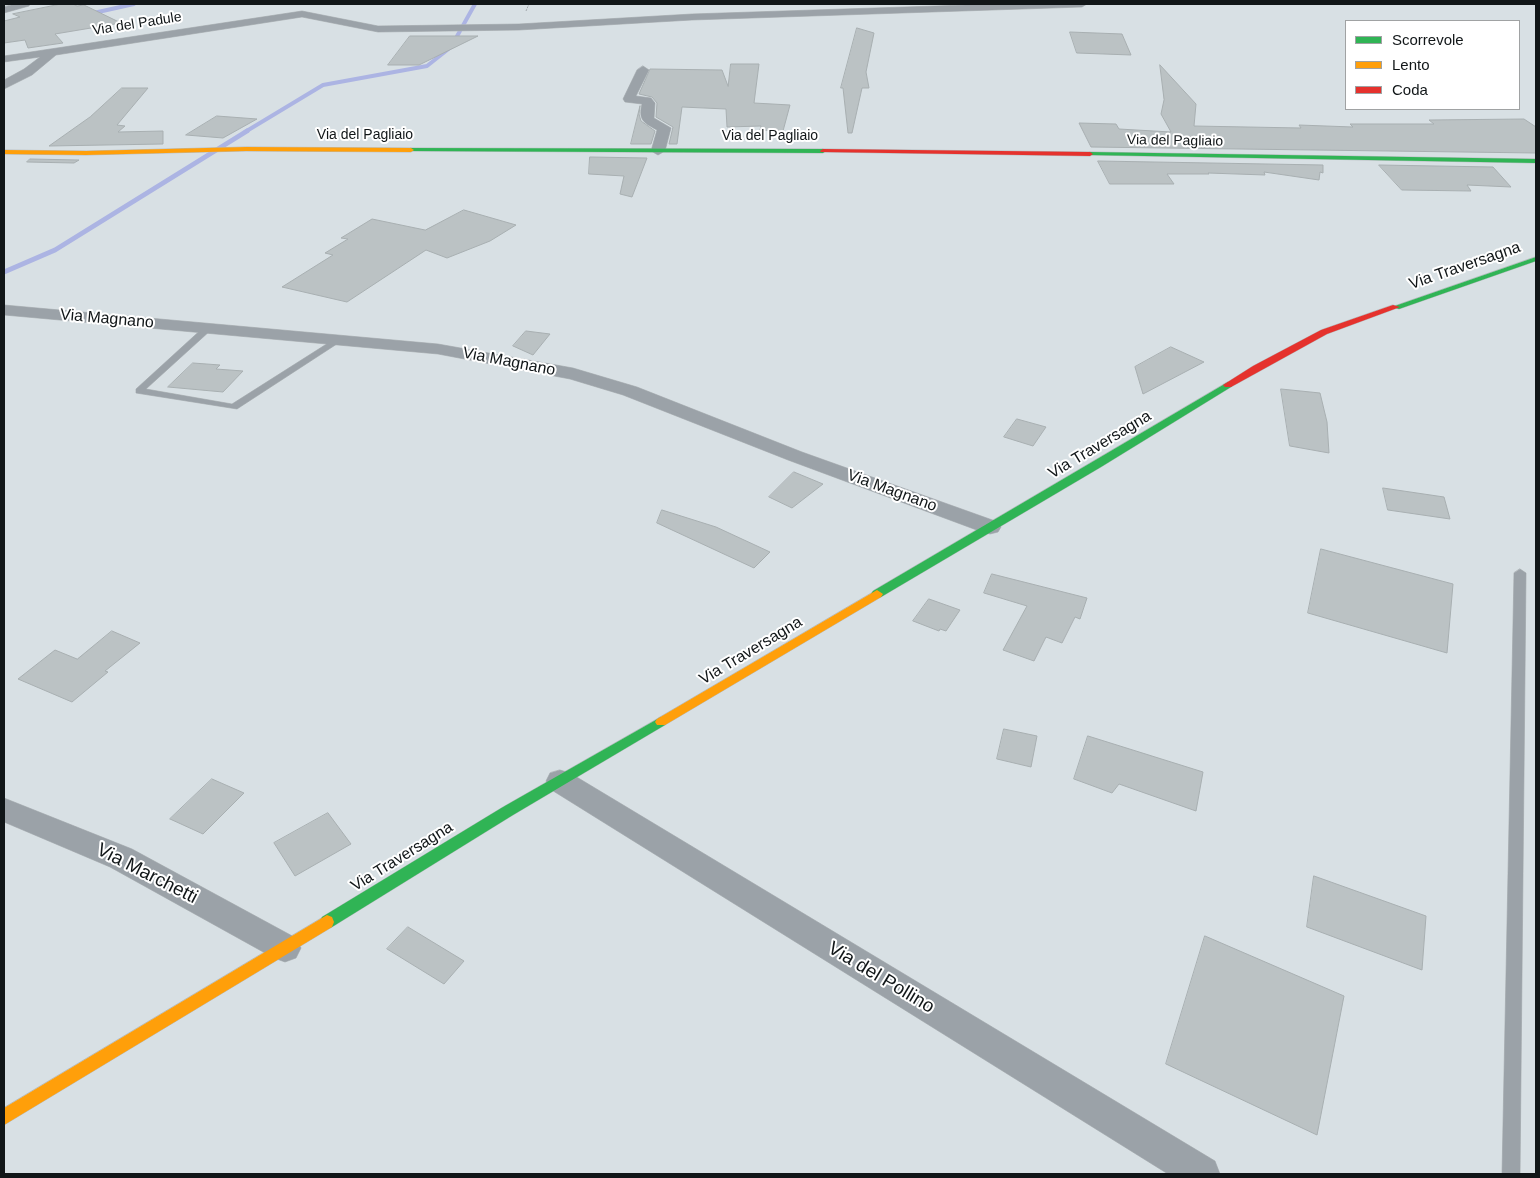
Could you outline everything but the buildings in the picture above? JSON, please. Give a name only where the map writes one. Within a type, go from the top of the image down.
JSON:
[{"type":"street","points":[[4,10],[25,4]]},
{"type":"street","name":"Via del Padule","points":[[4,60],[302,14],[327,17],[378,29],[519,28],[664,19],[1082,4]]},
{"type":"street","points":[[4,85],[28,72],[54,52]]},
{"type":"street","points":[[643,70],[629,99],[647,101],[649,103],[646,115],[648,120],[664,128],[658,151]]},
{"type":"street","name":"Via del Pagliaio","points":[[4,152],[86,153],[209,150],[950,152],[1536,161]]},
{"type":"street","name":"Via Traversagna","points":[[4,1117],[560,781],[1153,433],[1256,368],[1324,332],[1536,259]]},
{"type":"street","name":"Via Magnano","points":[[4,310],[438,349],[573,374],[630,391],[795,456],[990,527]]},
{"type":"street","name":"Via del Pollino","points":[[560,781],[1202,1174]]},
{"type":"street","name":"Via Marchetti","points":[[4,810],[121,858],[285,948]]},
{"type":"lane","points":[[208,328],[140,391],[234,407],[339,340]]},
{"type":"lane","points":[[1511,1174],[1520,573]]},
{"type":"waterway","points":[[89,14],[134,4]]},
{"type":"waterway","points":[[245,132],[323,85],[427,66],[451,47],[475,4]]},
{"type":"waterway","points":[[4,272],[55,250],[247,131]]},
{"type":"traffic: fast","points":[[411,150],[823,151]]},
{"type":"traffic: fast","points":[[1090,154],[1536,161]]},
{"type":"traffic: fast","points":[[1396,307],[1536,259]]},
{"type":"traffic: fast","points":[[877,594],[1097,465],[1228,385]]},
{"type":"traffic: fast","points":[[327,922],[508,811],[661,722]]},
{"type":"traffic: slow","points":[[4,152],[86,153],[246,149],[411,150]]},
{"type":"traffic: slow","points":[[661,722],[877,594]]},
{"type":"traffic: slow","points":[[4,1117],[327,922]]},
{"type":"traffic: jam","points":[[823,151],[1090,154]]},
{"type":"traffic: jam","points":[[1228,385],[1324,332],[1396,307]]}]
